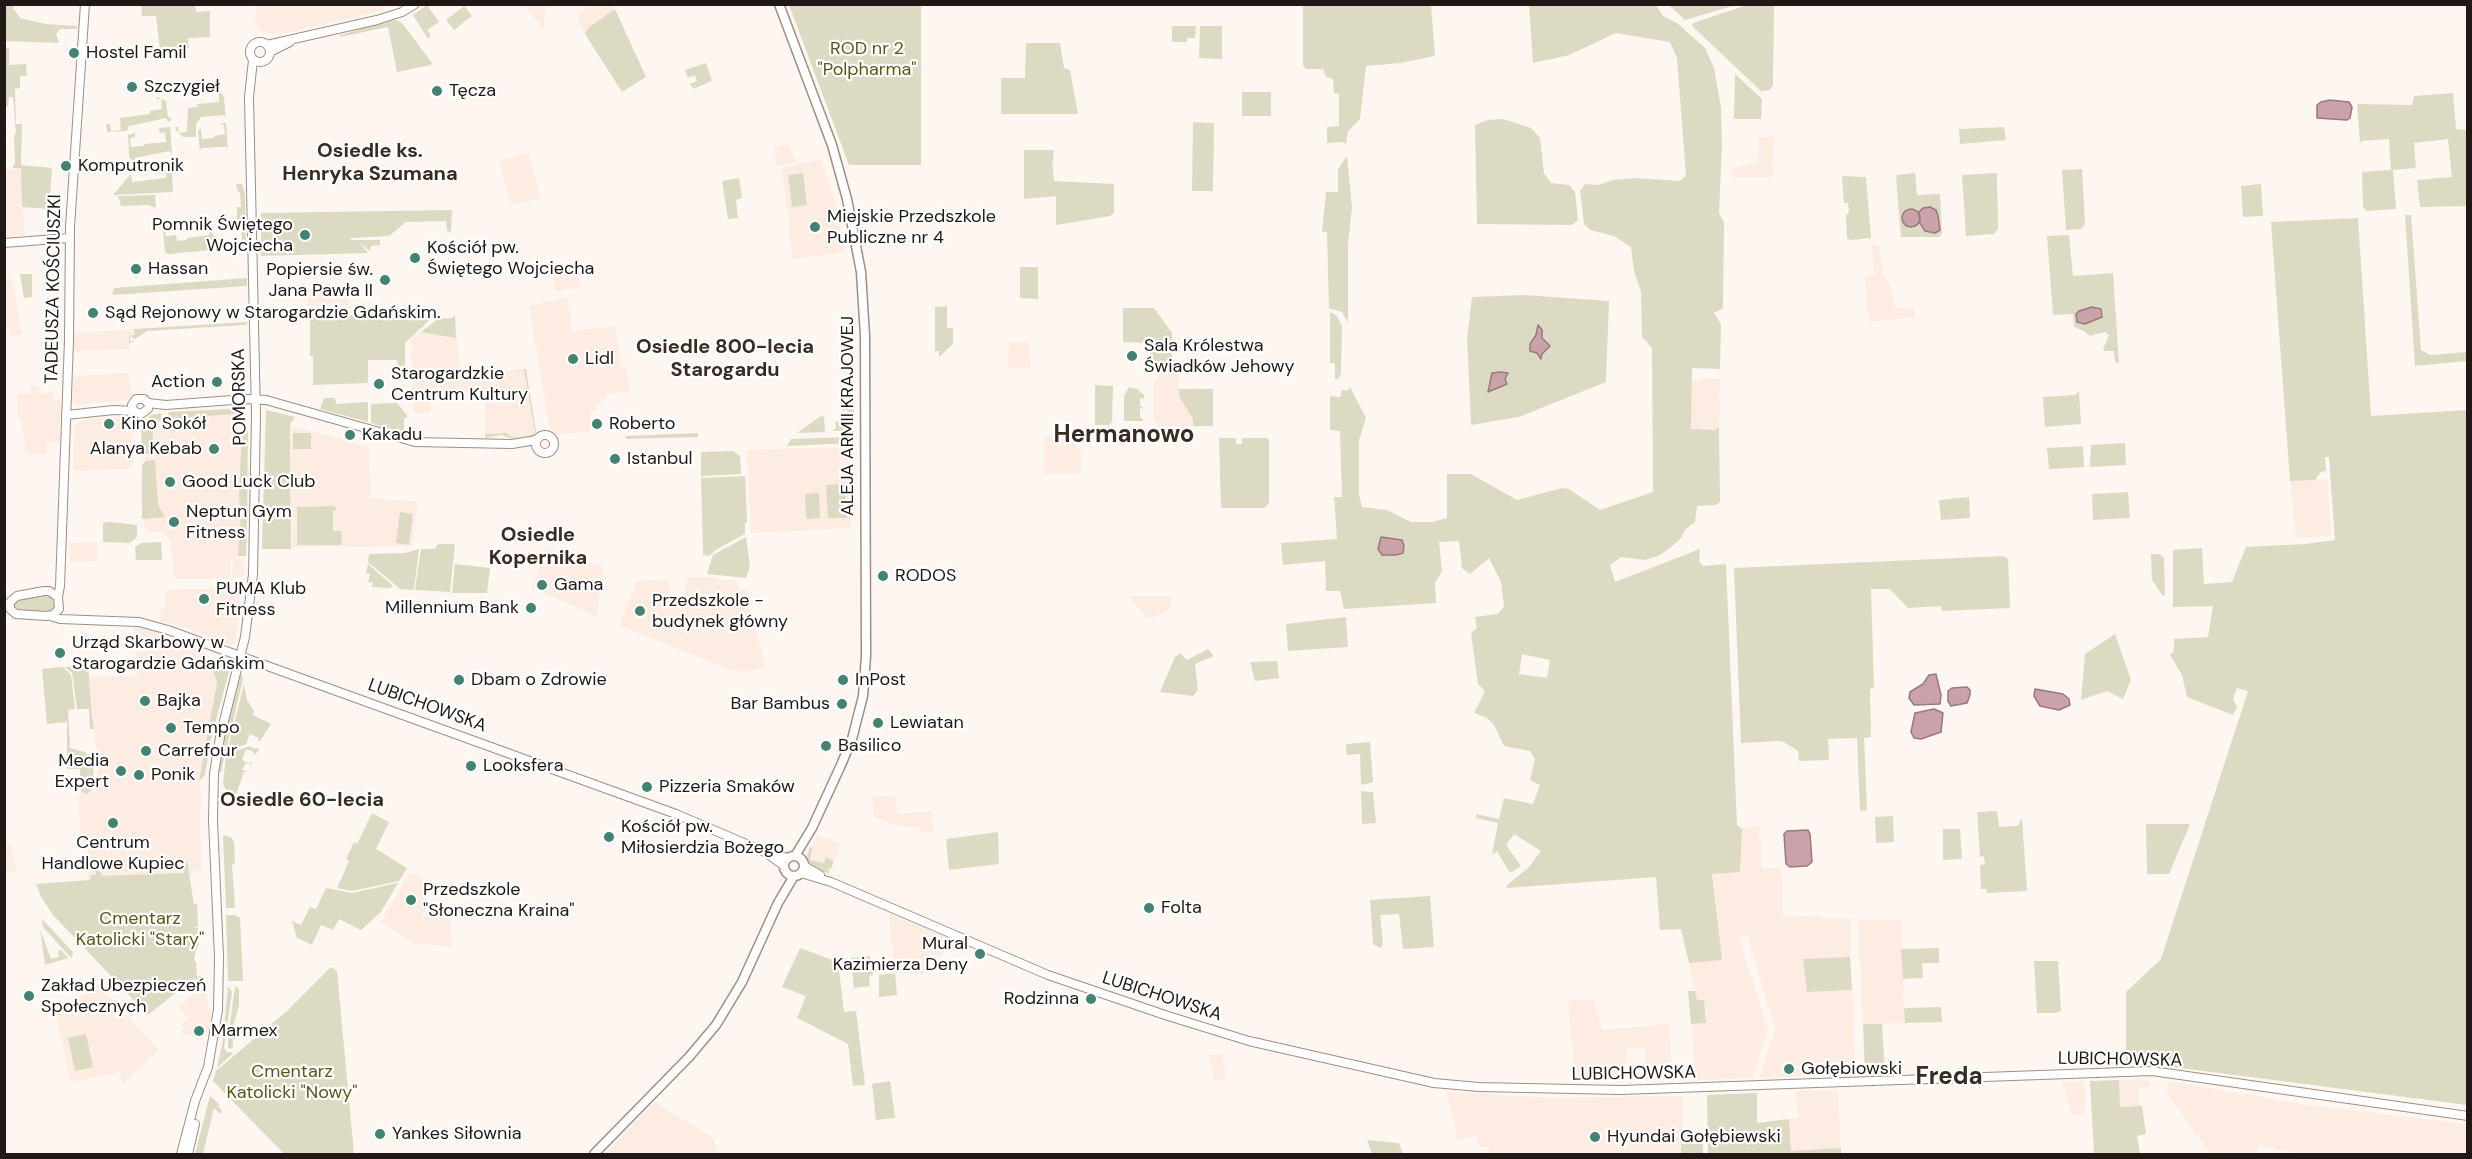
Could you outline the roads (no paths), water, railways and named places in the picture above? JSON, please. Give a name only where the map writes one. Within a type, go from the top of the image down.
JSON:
[{"type":"main road","name":"ALEJA ARMII KRAJOWEJ","points":[[594,1155],[689,1057],[716,1025],[742,982],[852,739],[859,716],[865,676],[864,297],[858,248],[848,199],[832,145],[779,4]]},
{"type":"street","name":"TADEUSZA KOŚCIUSZKI","points":[[59,609],[69,238],[85,4]]},
{"type":"street","points":[[269,48],[267,59],[257,61],[250,52],[251,46],[259,42],[269,48],[377,20],[402,12],[415,4]]},
{"type":"street","name":"POMORSKA","points":[[203,1084],[212,1049],[219,984],[213,820],[214,773],[220,737],[250,611],[253,574],[256,509],[256,399],[249,100],[257,61]]},
{"type":"street","points":[[4,243],[69,238]]},
{"type":"street","points":[[132,408],[139,398],[144,399],[148,406]]},
{"type":"street","points":[[148,406],[162,408],[166,405],[256,399],[415,442],[536,444]]},
{"type":"street","points":[[66,415],[132,408],[141,414],[148,406]]},
{"type":"street","points":[[58,597],[50,591],[60,576]]},
{"type":"street","name":"LUBICHOWSKA","points":[[50,591],[17,596],[9,605],[12,612],[71,618],[139,621],[676,814],[1048,975],[1249,1041],[1434,1083],[1479,1087],[1621,1090],[2152,1071],[2468,1116]]},
{"type":"street","points":[[50,616],[59,609],[71,618]]},
{"type":"street","points":[[181,1155],[195,1101],[203,1084]]},
{"type":"street","points":[[188,1155],[203,1084]]},
{"type":"place","name":"Hostel Famil","points":[[74,53]]},
{"type":"place","name":"Szczygieł","points":[[132,87]]},
{"type":"place","name":"Tęcza","points":[[437,91]]},
{"type":"place","name":"Komputronik","points":[[66,166]]},
{"type":"place","name":"Miejskie Przedszkole Publiczne nr 4","points":[[815,227]]},
{"type":"place","name":"Pomnik Świętego Wojciecha","points":[[305,235]]},
{"type":"place","name":"Kościół pw. Świętego Wojciecha","points":[[415,258]]},
{"type":"place","name":"Hassan","points":[[136,269]]},
{"type":"place","name":"Popiersie św. Jana Pawła II","points":[[385,280]]},
{"type":"place","name":"Sąd Rejonowy w Starogardzie Gdańskim.","points":[[93,313]]},
{"type":"place","name":"Sala Królestwa Świadków Jehowy","points":[[1132,356]]},
{"type":"place","name":"Lidl","points":[[573,359]]},
{"type":"place","name":"Action","points":[[217,382]]},
{"type":"place","name":"Starogardzkie Centrum Kultury","points":[[379,384]]},
{"type":"place","name":"Kino Sokół","points":[[109,424]]},
{"type":"place","name":"Roberto","points":[[597,424]]},
{"type":"place","name":"Kakadu","points":[[350,435]]},
{"type":"place","name":"Alanya Kebab","points":[[214,449]]},
{"type":"place","name":"Istanbul","points":[[615,459]]},
{"type":"place","name":"Good Luck Club","points":[[170,482]]},
{"type":"place","name":"Neptun Gym Fitness","points":[[174,522]]},
{"type":"place","name":"RODOS","points":[[883,576]]},
{"type":"place","name":"Gama","points":[[542,585]]},
{"type":"place","name":"PUMA Klub Fitness","points":[[204,599]]},
{"type":"place","name":"Millennium Bank","points":[[531,608]]},
{"type":"place","name":"Przedszkole - budynek główny","points":[[640,611]]},
{"type":"place","name":"Urząd Skarbowy w Starogardzie Gdańskim","points":[[60,653]]},
{"type":"place","name":"Dbam o Zdrowie","points":[[459,680]]},
{"type":"place","name":"InPost","points":[[843,680]]},
{"type":"place","name":"Bajka","points":[[145,701]]},
{"type":"place","name":"Bar Bambus","points":[[842,704]]},
{"type":"place","name":"Lewiatan","points":[[878,723]]},
{"type":"place","name":"Tempo","points":[[171,728]]},
{"type":"place","name":"Basilico","points":[[826,746]]},
{"type":"place","name":"Carrefour","points":[[146,751]]},
{"type":"place","name":"Looksfera","points":[[471,766]]},
{"type":"place","name":"Media Expert","points":[[121,771]]},
{"type":"place","name":"Ponik","points":[[139,775]]},
{"type":"place","name":"Pizzeria Smaków","points":[[647,787]]},
{"type":"place","name":"Centrum Handlowe Kupiec","points":[[113,823]]},
{"type":"place","name":"Kościół pw. Miłosierdzia Bożego","points":[[609,837]]},
{"type":"place","name":"Przedszkole \"Słoneczna Kraina\"","points":[[411,900]]},
{"type":"place","name":"Folta","points":[[1149,908]]},
{"type":"place","name":"Mural Kazimierza Deny","points":[[980,954]]},
{"type":"place","name":"Zakład Ubezpieczeń Społecznych","points":[[29,996]]},
{"type":"place","name":"Rodzinna","points":[[1091,999]]},
{"type":"place","name":"Marmex","points":[[199,1031]]},
{"type":"place","name":"Gołębiowski","points":[[1789,1069]]},
{"type":"place","name":"Yankes Siłownia","points":[[380,1134]]},
{"type":"place","name":"Hyundai Gołębiewski","points":[[1595,1137]]},
{"type":"district","name":"Osiedle ks. Henryka Szumana","points":[[370,164]]},
{"type":"district","name":"Osiedle 800-lecia Starogardu","points":[[725,360]]},
{"type":"district","name":"Hermanowo","points":[[1124,436]]},
{"type":"district","name":"Osiedle Kopernika","points":[[538,548]]},
{"type":"district","name":"Osiedle 60-lecia","points":[[302,801]]},
{"type":"district","name":"Freda","points":[[1949,1078]]},
{"type":"park label","name":"ROD nr 2 \"Polpharma\"","points":[[867,59]]},
{"type":"park label","name":"Cmentarz Katolicki \"Stary\"","points":[[140,929]]},
{"type":"park label","name":"Cmentarz Katolicki \"Nowy\"","points":[[292,1082]]}]
